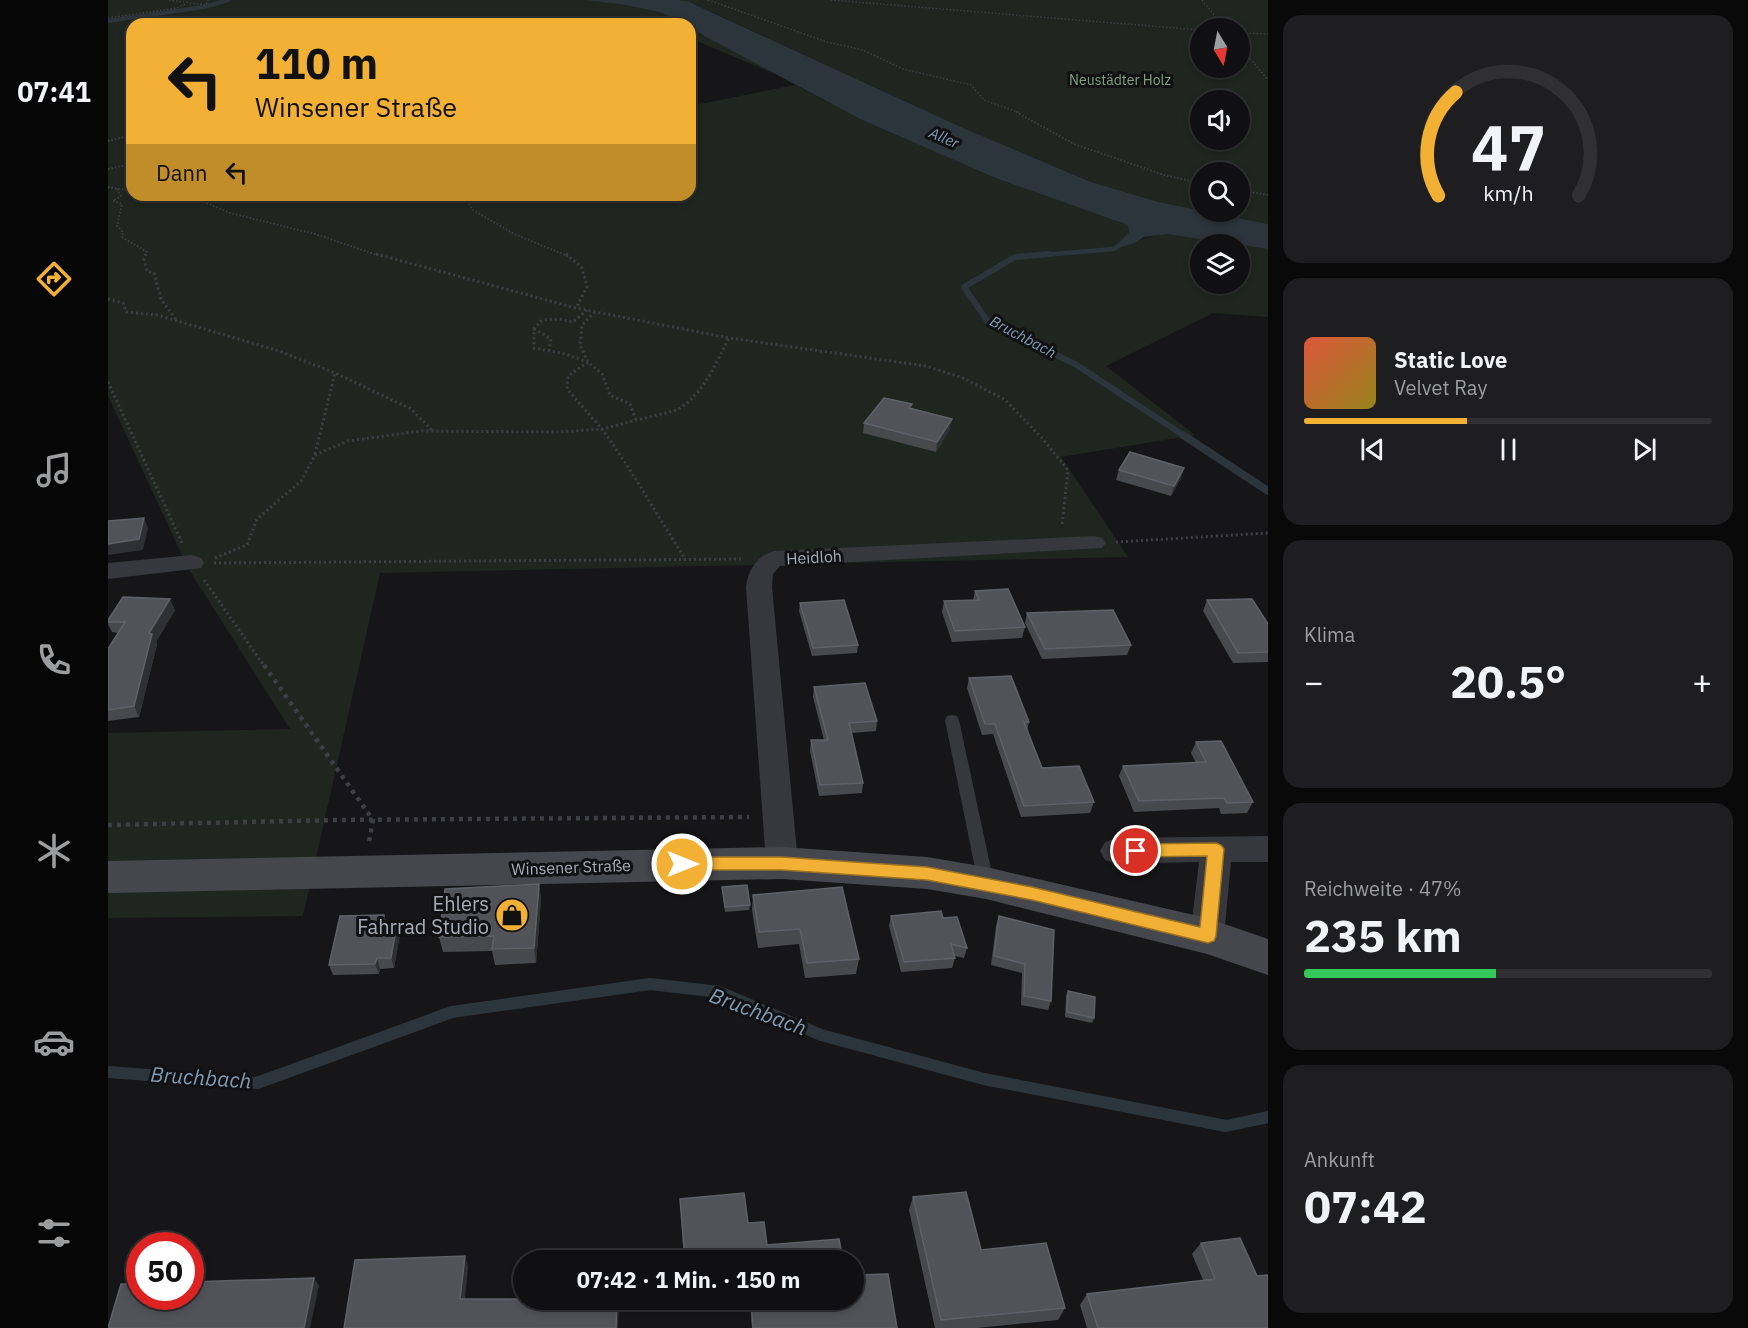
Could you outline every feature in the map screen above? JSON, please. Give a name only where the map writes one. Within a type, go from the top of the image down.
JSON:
[{"type":"main road","name":"Winsener Straße","points":[[108,878],[781,846],[986,883],[1208,936],[1268,957]]},
{"type":"street","name":"Heidloh","points":[[781,846],[759,587],[759,575],[765,566],[774,559],[1094,543]]},
{"type":"street","points":[[108,572],[196,563]]},
{"type":"street","points":[[1208,936],[1216,849]]},
{"type":"street","points":[[1116,851],[1268,849]]},
{"type":"lane","points":[[952,720],[986,883]]},
{"type":"path","points":[[169,0],[185,4],[206,5],[208,0]]},
{"type":"path","points":[[708,0],[827,42],[863,50],[903,69],[970,85],[984,100],[1020,113],[1074,144],[1164,175],[1190,181]]},
{"type":"path","points":[[831,0],[1190,29]]},
{"type":"path","points":[[1202,0],[1217,18]]},
{"type":"path","points":[[108,18],[177,8],[185,4]]},
{"type":"path","points":[[1250,33],[1268,34]]},
{"type":"path","points":[[1250,58],[1268,80]]},
{"type":"path","points":[[108,141],[126,136]]},
{"type":"path","points":[[108,170],[126,166]]},
{"type":"path","points":[[108,188],[126,190]]},
{"type":"path","points":[[117,189],[122,196],[113,201],[122,204],[117,226],[123,231],[122,237],[147,252],[144,259],[147,271],[154,273],[155,285],[169,313],[178,322]]},
{"type":"path","points":[[1250,192],[1268,195]]},
{"type":"path","points":[[202,201],[230,213],[315,234],[399,262],[576,308],[729,338],[926,366],[963,378],[1005,399],[1041,436],[1068,470],[1062,527],[1094,543],[1268,533]]},
{"type":"path","points":[[467,201],[473,210],[514,234],[565,253],[582,268],[587,287],[576,308]]},
{"type":"path","points":[[108,299],[123,303],[126,312],[157,315],[279,351],[335,373],[411,409],[433,432]]},
{"type":"path","points":[[587,310],[573,322],[559,319],[542,320],[534,329],[534,348],[566,354],[588,362],[602,374],[610,395],[630,404],[636,420]]},
{"type":"path","points":[[588,362],[580,345],[582,325],[595,311]]},
{"type":"path","points":[[534,329],[551,339],[549,350]]},
{"type":"path","points":[[315,454],[348,441],[433,432],[559,432],[602,429],[687,406],[697,394],[729,338]]},
{"type":"path","points":[[588,362],[568,376],[567,389],[602,429],[627,465],[685,560]]},
{"type":"path","points":[[196,563],[247,545],[256,519],[301,481],[315,454],[335,373]]},
{"type":"path","points":[[108,382],[196,563],[374,820]]},
{"type":"path","points":[[196,563],[774,559]]},
{"type":"path","points":[[108,825],[756,817],[781,846]]},
{"type":"green space","points":[[108,0],[585,0],[624,4],[675,18],[126,18],[126,201],[696,201],[696,105],[795,85],[862,120],[993,177],[1129,225],[1129,232],[1115,248],[1164,234],[1190,236],[1190,294],[1250,294],[1250,247],[1268,249],[1268,317],[1213,313],[1106,366],[1195,435],[1061,457],[1128,557],[380,573],[303,916],[108,918],[108,733],[290,729],[188,568],[108,396]]},
{"type":"green space","name":"Neustädter Holz","points":[[679,0],[1268,0],[1268,224],[1250,220],[1250,162],[1190,162],[1190,208],[1159,202],[1091,182],[961,127],[714,13]]},
{"type":"green space","points":[[696,30],[779,76],[696,41]]},
{"type":"water","name":"Aller","points":[[585,0],[679,0],[689,2],[961,127],[1091,182],[1159,202],[1190,208],[1190,222],[1250,220],[1268,224],[1268,249],[1250,246],[1250,234],[1190,234],[1190,237],[1167,234],[1144,237],[1135,243],[1114,249],[1129,232],[1128,225],[993,177],[862,120],[696,31],[696,18],[674,18],[659,12]]},
{"type":"building","points":[[884,398],[912,404],[909,408],[952,419],[937,442],[864,423]]},
{"type":"building","points":[[1130,452],[1184,468],[1174,486],[1119,470]]},
{"type":"building","points":[[144,518],[139,539],[108,544],[108,521]]},
{"type":"building","points":[[1008,589],[1025,627],[955,631],[944,601],[979,600],[975,591]]},
{"type":"building","points":[[123,597],[170,599],[149,633],[152,634],[134,706],[108,710],[108,649],[125,622],[108,622],[108,620]]},
{"type":"building","points":[[1252,599],[1268,624],[1268,652],[1238,653],[1207,600]]},
{"type":"building","points":[[844,600],[858,645],[813,648],[800,603]]},
{"type":"building","points":[[1113,610],[1131,645],[1045,649],[1027,613]]},
{"type":"building","points":[[1011,676],[1029,722],[1024,722],[1042,768],[1079,766],[1094,802],[1024,806],[995,724],[985,724],[969,678]]},
{"type":"building","points":[[865,683],[877,721],[849,723],[863,783],[820,785],[811,740],[828,740],[814,687]]},
{"type":"building","points":[[1221,741],[1253,802],[1227,803],[1224,798],[1139,801],[1123,766],[1206,762],[1196,742]]},
{"type":"building","points":[[539,884],[534,948],[492,949],[494,936],[439,937],[445,889]]},
{"type":"building","points":[[747,885],[750,905],[725,907],[722,887]]},
{"type":"building","points":[[842,887],[859,959],[807,963],[800,929],[759,932],[753,895]]},
{"type":"building","points":[[941,911],[943,918],[957,917],[967,948],[951,944],[955,958],[904,962],[891,916]]},
{"type":"building","points":[[384,915],[383,924],[397,923],[391,958],[377,958],[375,964],[329,965],[340,916]]},
{"type":"building","points":[[999,916],[1054,930],[1051,1001],[1024,996],[1025,964],[994,956]]},
{"type":"building","points":[[1068,991],[1095,997],[1094,1018],[1067,1012]]},
{"type":"building","points":[[966,1192],[981,1250],[1046,1243],[1065,1308],[941,1320],[913,1197]]},
{"type":"building","points":[[744,1193],[748,1223],[764,1222],[767,1245],[839,1239],[841,1250],[684,1250],[680,1199]]},
{"type":"building","points":[[1240,1238],[1257,1276],[1268,1275],[1268,1328],[1098,1328],[1087,1294],[1215,1279],[1201,1243]]},
{"type":"building","points":[[465,1256],[460,1299],[513,1299],[513,1310],[617,1310],[616,1328],[344,1328],[355,1260]]},
{"type":"building","points":[[888,1274],[897,1328],[753,1328],[752,1310],[864,1310],[864,1275]]},
{"type":"building","points":[[314,1278],[304,1328],[108,1328],[121,1284],[126,1284],[126,1310],[204,1310],[204,1282]]},
{"type":"waterway","points":[[129,18],[204,7],[228,0]]},
{"type":"waterway","points":[[108,21],[126,18]]},
{"type":"waterway","name":"Bruchbach","points":[[1031,256],[1114,249],[1123,242]]},
{"type":"waterway","name":"Bruchbach","points":[[1049,254],[1015,257],[964,287],[988,322],[1075,364],[1186,437]]},
{"type":"waterway","name":"Bruchbach","points":[[1183,435],[1268,491]]},
{"type":"waterway","name":"Bruchbach","points":[[108,1072],[257,1083],[452,1012],[650,984],[719,992],[821,1035],[984,1079],[1226,1126],[1268,1117]]},
{"type":"place","name":"Ehlers Fahrrad Studio","points":[[512,915]]},
{"type":"route","points":[[682,864],[782,863],[927,873],[986,883],[1208,936],[1216,849],[1136,851]]}]
